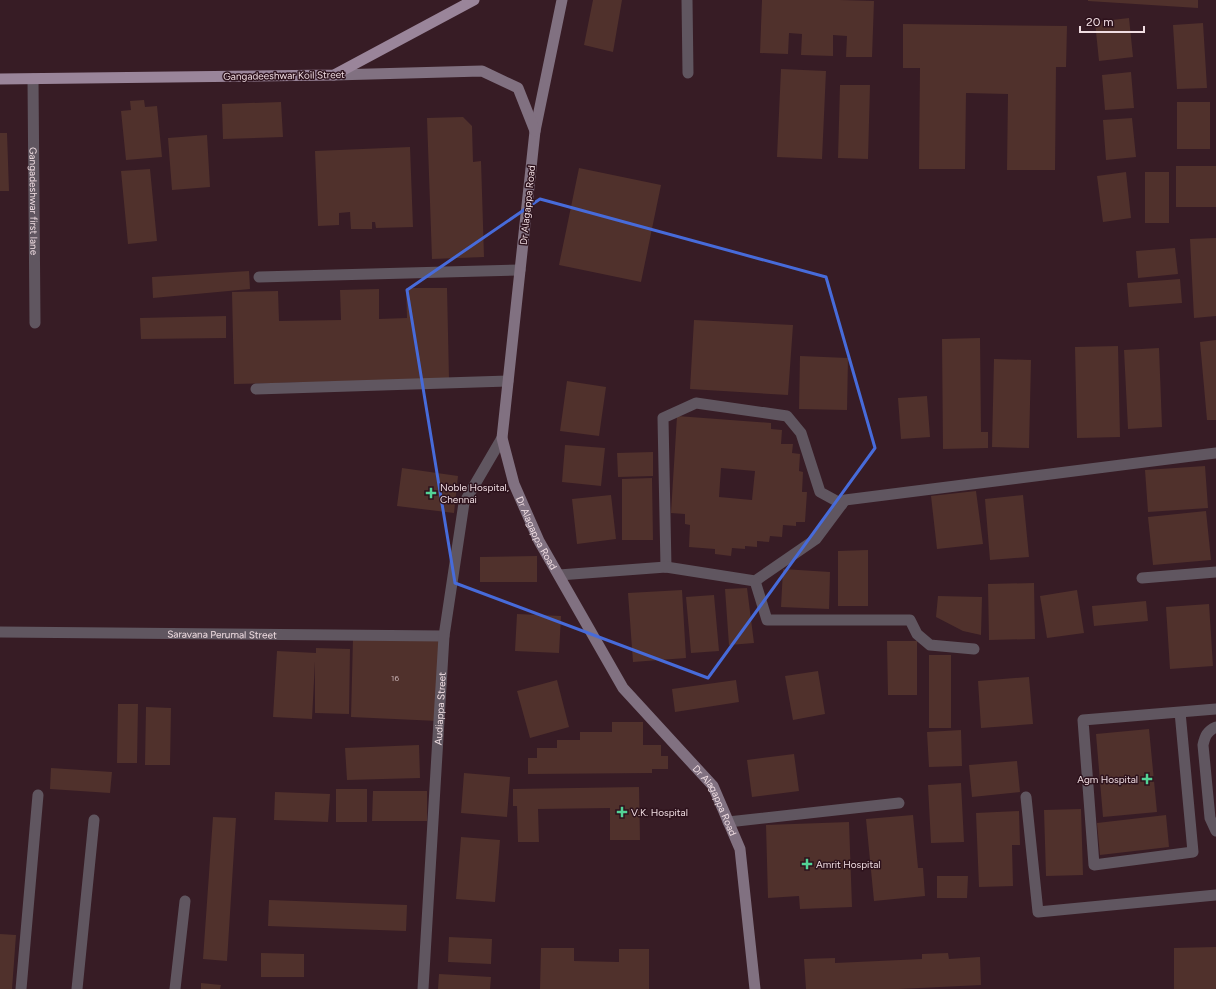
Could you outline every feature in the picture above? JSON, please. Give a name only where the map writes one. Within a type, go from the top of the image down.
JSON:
[{"type":"main road","points":[[334,74],[474,0]]},
{"type":"main road","name":"Dr Alagappa Road","points":[[562,0],[535,131],[502,438],[514,484],[539,541],[623,688],[713,786],[740,849],[755,989]]},
{"type":"main road","name":"Gangadeeshwar Koil Street","points":[[0,79],[482,71],[518,88],[535,131]]},
{"type":"street","points":[[687,0],[688,73]]},
{"type":"street","name":"Gangadeshwar first lane","points":[[33,79],[36,323]]},
{"type":"street","points":[[259,277],[520,270]]},
{"type":"street","points":[[256,389],[508,381]]},
{"type":"street","points":[[666,567],[663,418],[696,402],[787,416],[801,433],[820,492],[842,504]]},
{"type":"street","name":"Audiappa Street","points":[[423,989],[444,636],[464,503],[502,438]]},
{"type":"street","points":[[559,575],[666,567],[755,581],[816,539],[845,500],[1216,453]]},
{"type":"street","points":[[1142,578],[1216,572]]},
{"type":"street","points":[[755,581],[767,620],[910,620],[917,634],[930,645],[974,649]]},
{"type":"street","name":"Saravana Perumal Street","points":[[0,632],[444,636]]},
{"type":"street","points":[[1180,712],[1193,852],[1094,865],[1083,720],[1216,709]]},
{"type":"street","points":[[1216,726],[1209,730],[1203,746],[1210,818],[1216,831]]},
{"type":"street","points":[[21,989],[38,795]]},
{"type":"street","points":[[1026,797],[1038,912],[1216,895]]},
{"type":"street","points":[[728,822],[899,803]]},
{"type":"street","points":[[77,989],[94,820]]},
{"type":"street","points":[[175,989],[185,901]]},
{"type":"highlighted area","points":[[540,199],[826,277],[875,448],[708,678],[455,583],[407,290]]},
{"type":"building","points":[[593,0],[622,0],[613,52],[584,45]]},
{"type":"building","points":[[762,0],[874,1],[872,57],[846,57],[847,36],[833,35],[833,56],[801,55],[802,34],[789,33],[788,54],[760,53]]},
{"type":"building","points":[[1198,0],[1198,8],[1088,1]]},
{"type":"building","points":[[1129,18],[1133,57],[1099,61],[1095,22]]},
{"type":"building","points":[[1203,23],[1207,88],[1177,89],[1173,25]]},
{"type":"building","points":[[903,24],[1067,26],[1066,67],[1056,67],[1055,170],[1007,170],[1008,94],[966,93],[965,169],[919,169],[920,68],[903,68]]},
{"type":"building","points":[[781,69],[826,71],[822,159],[777,157]]},
{"type":"building","points":[[1131,72],[1134,108],[1105,110],[1102,75]]},
{"type":"building","points":[[840,85],[870,85],[868,159],[838,158]]},
{"type":"building","points":[[144,100],[145,107],[157,106],[162,157],[126,160],[121,111],[131,110],[130,101]]},
{"type":"building","points":[[281,102],[283,137],[223,139],[222,104]]},
{"type":"building","points":[[1177,102],[1210,102],[1210,149],[1177,149]]},
{"type":"building","points":[[463,117],[472,126],[473,162],[481,161],[484,257],[432,259],[427,118]]},
{"type":"building","points":[[1132,118],[1136,157],[1106,160],[1103,120]]},
{"type":"building","points":[[0,133],[7,133],[9,191],[0,191]]},
{"type":"building","points":[[207,135],[210,187],[172,190],[168,138]]},
{"type":"building","points":[[410,147],[413,227],[376,228],[375,222],[372,222],[372,229],[351,229],[350,212],[339,213],[339,225],[318,226],[315,151]]},
{"type":"building","points":[[1176,166],[1216,166],[1216,207],[1176,207]]},
{"type":"building","points":[[579,168],[661,185],[641,282],[559,265]]},
{"type":"building","points":[[150,169],[157,241],[128,244],[121,171]]},
{"type":"building","points":[[1126,172],[1131,218],[1103,222],[1097,176]]},
{"type":"building","points":[[1145,172],[1169,172],[1169,223],[1145,223]]},
{"type":"building","points":[[1216,238],[1216,316],[1194,318],[1190,239]]},
{"type":"building","points":[[1175,248],[1178,274],[1138,278],[1136,251]]},
{"type":"building","points":[[249,271],[250,289],[153,298],[152,277]]},
{"type":"building","points":[[1180,279],[1182,303],[1129,307],[1127,283]]},
{"type":"building","points":[[406,288],[447,288],[449,379],[234,384],[232,292],[278,291],[279,321],[341,320],[340,290],[379,289],[379,319],[407,318]]},
{"type":"building","points":[[226,316],[226,338],[141,339],[140,318]]},
{"type":"building","points":[[694,320],[793,325],[788,395],[690,389]]},
{"type":"building","points":[[980,338],[981,432],[988,432],[988,448],[943,449],[942,339]]},
{"type":"building","points":[[1216,340],[1216,420],[1207,420],[1200,342]]},
{"type":"building","points":[[1118,346],[1120,437],[1077,438],[1075,347]]},
{"type":"building","points":[[1159,348],[1162,427],[1128,429],[1124,350]]},
{"type":"building","points":[[800,356],[848,358],[847,410],[799,409]]},
{"type":"building","points":[[994,359],[1031,360],[1029,448],[992,447]]},
{"type":"building","points":[[567,381],[606,387],[599,436],[560,431]]},
{"type":"building","points":[[927,396],[930,437],[901,439],[898,398]]},
{"type":"building","points":[[677,416],[771,423],[771,429],[782,430],[781,444],[793,444],[792,453],[800,454],[799,471],[803,472],[802,492],[807,492],[805,522],[796,522],[796,526],[783,525],[782,537],[770,536],[769,542],[757,541],[757,547],[745,546],[745,549],[732,548],[731,556],[715,554],[715,549],[689,547],[690,525],[685,524],[685,514],[671,513]],"holes":[[[721,468],[755,471],[752,500],[719,497]]]},
{"type":"building","points":[[565,445],[605,448],[601,486],[562,482]]},
{"type":"building","points":[[653,452],[653,476],[618,477],[617,453]]},
{"type":"building","points":[[1205,466],[1208,508],[1148,512],[1145,470]]},
{"type":"building","points":[[402,468],[458,476],[454,513],[397,506]]},
{"type":"building","points":[[652,478],[653,540],[622,540],[622,479]]},
{"type":"building","points":[[976,491],[983,544],[937,549],[931,496]]},
{"type":"building","points":[[611,495],[616,539],[577,544],[572,499]]},
{"type":"building","points":[[1023,495],[1029,557],[990,560],[985,499]]},
{"type":"building","points":[[1206,511],[1211,560],[1153,565],[1148,517]]},
{"type":"building","points":[[868,550],[868,606],[838,606],[838,551]]},
{"type":"building","points":[[537,556],[537,582],[480,582],[480,557]]},
{"type":"building","points":[[783,569],[830,572],[829,609],[781,607]]},
{"type":"building","points":[[1034,583],[1035,639],[989,640],[988,584]]},
{"type":"building","points":[[747,588],[754,643],[729,645],[725,589]]},
{"type":"building","points":[[682,590],[686,658],[633,662],[628,593]]},
{"type":"building","points":[[1077,590],[1084,633],[1047,638],[1040,596]]},
{"type":"building","points":[[714,595],[719,651],[691,653],[686,597]]},
{"type":"building","points":[[938,596],[982,597],[981,635],[963,631],[936,617]]},
{"type":"building","points":[[1146,601],[1148,621],[1094,626],[1092,606]]},
{"type":"building","points":[[1209,604],[1213,666],[1170,669],[1166,607]]},
{"type":"building","points":[[517,614],[561,616],[559,653],[515,651]]},
{"type":"building","points":[[353,638],[440,638],[438,721],[351,717]]},
{"type":"building","points":[[887,641],[917,641],[917,695],[888,695]]},
{"type":"building","points":[[316,648],[350,649],[349,714],[315,713],[315,661],[312,719],[273,717],[277,651],[316,653]]},
{"type":"building","points":[[929,655],[951,655],[951,728],[929,728]]},
{"type":"building","points":[[818,671],[825,714],[793,720],[785,676]]},
{"type":"building","points":[[1029,677],[1033,724],[981,728],[978,681]]},
{"type":"building","points":[[557,680],[569,727],[530,738],[517,691]]},
{"type":"building","points":[[736,680],[739,702],[675,712],[672,689]]},
{"type":"building","points":[[118,704],[138,704],[137,763],[117,763]]},
{"type":"building","points":[[146,707],[171,708],[170,765],[145,765]]},
{"type":"building","points":[[612,722],[643,722],[643,745],[661,745],[661,756],[668,756],[668,769],[652,769],[652,773],[528,774],[528,758],[537,758],[537,748],[557,748],[557,740],[580,740],[580,732],[612,732]]},
{"type":"building","points":[[1149,729],[1157,812],[1103,817],[1096,734]]},
{"type":"building","points":[[961,730],[962,766],[929,767],[927,732]]},
{"type":"building","points":[[419,745],[420,778],[347,780],[345,748]]},
{"type":"building","points":[[794,754],[799,791],[752,797],[747,760]]},
{"type":"building","points":[[1017,761],[1020,792],[972,797],[969,765]]},
{"type":"building","points":[[51,768],[112,772],[110,793],[50,789]]},
{"type":"building","points":[[464,773],[510,777],[507,817],[461,813]]},
{"type":"building","points":[[961,783],[964,842],[931,843],[928,785]]},
{"type":"building","points":[[639,787],[640,840],[610,840],[610,808],[538,809],[539,842],[518,842],[517,806],[513,806],[513,789]]},
{"type":"building","points":[[336,789],[367,789],[367,822],[336,822]]},
{"type":"building","points":[[373,791],[427,791],[427,821],[372,821]]},
{"type":"building","points":[[275,792],[330,794],[328,822],[274,820]]},
{"type":"building","points":[[1081,809],[1083,875],[1046,876],[1044,810]]},
{"type":"building","points":[[1019,811],[1020,845],[1012,845],[1013,886],[979,887],[976,813]]},
{"type":"building","points":[[913,815],[918,868],[923,868],[925,896],[874,901],[866,819]]},
{"type":"building","points":[[1166,815],[1169,847],[1100,855],[1097,823]]},
{"type":"building","points":[[213,817],[236,818],[227,961],[203,959]]},
{"type":"building","points":[[849,822],[852,907],[800,909],[799,896],[768,898],[766,825]]},
{"type":"building","points":[[461,837],[500,840],[495,902],[456,899]]},
{"type":"building","points":[[937,876],[968,876],[967,898],[937,898]]},
{"type":"building","points":[[269,900],[407,905],[406,931],[268,926]]},
{"type":"building","points":[[0,934],[16,935],[12,989],[0,989]]},
{"type":"building","points":[[449,937],[492,939],[491,964],[448,962]]},
{"type":"building","points":[[1216,947],[1216,989],[1174,989],[1174,948]]},
{"type":"building","points":[[541,948],[574,948],[574,961],[619,962],[619,949],[649,949],[649,989],[540,989]]},
{"type":"building","points":[[261,953],[304,954],[304,977],[261,977]]},
{"type":"building","points":[[948,953],[949,959],[980,957],[981,985],[899,989],[806,989],[804,959],[835,958],[835,963],[922,959],[922,954]]},
{"type":"building","points":[[439,974],[491,977],[490,989],[438,989]]},
{"type":"building","points":[[201,983],[221,985],[220,989],[201,989]]},
{"type":"place","name":"Noble Hospital, Chennai","points":[[431,493]]},
{"type":"place","name":"Agm Hospital","points":[[1147,779]]},
{"type":"place","name":"V.K. Hospital","points":[[622,812]]},
{"type":"place","name":"Amrit Hospital","points":[[807,864]]}]
